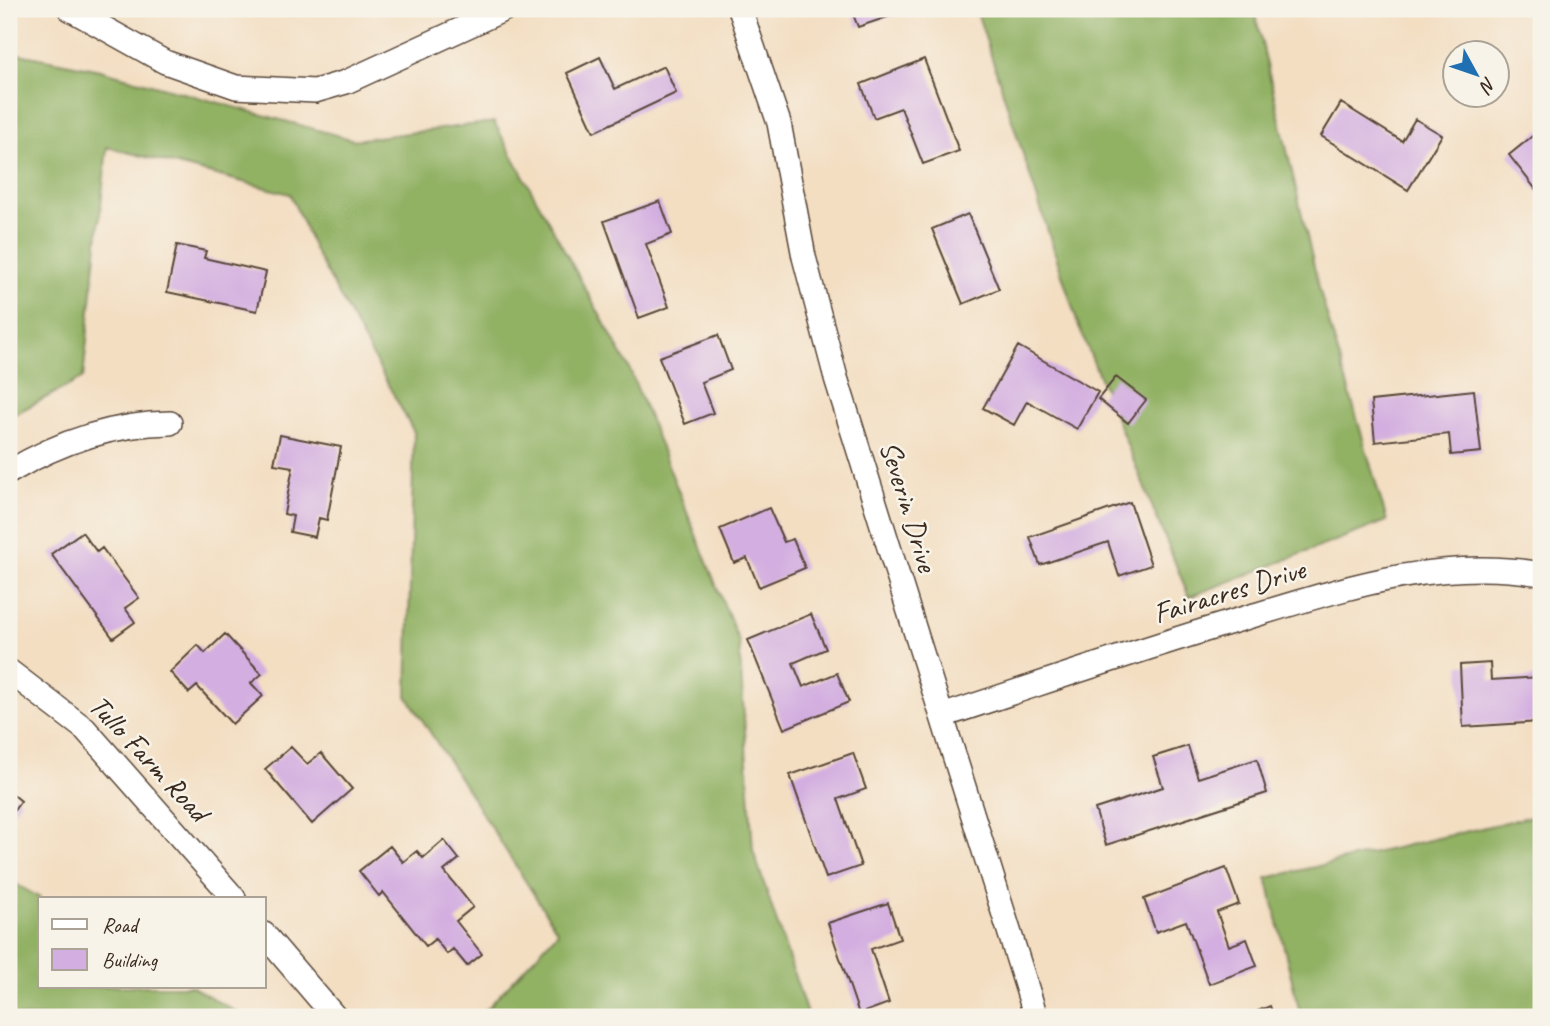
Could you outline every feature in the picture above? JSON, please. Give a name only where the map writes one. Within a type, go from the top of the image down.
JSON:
[{"type":"street","points":[[70,9],[165,62],[236,87],[315,92],[346,82],[505,9]]},
{"type":"street","name":"Severin Drive","points":[[740,9],[779,124],[804,257],[836,378],[1036,1017]]},
{"type":"street","points":[[9,472],[60,445],[93,433],[144,423],[170,423]]},
{"type":"street","name":"Fairacres Drive","points":[[942,716],[1200,631],[1373,580],[1475,566],[1541,574]]},
{"type":"street","name":"Tullo Farm Road","points":[[9,671],[85,729],[233,897]]},
{"type":"street","points":[[266,936],[335,1017]]},
{"type":"green space","points":[[976,9],[1254,9],[1320,292],[1387,521],[1189,597],[1078,324]]},
{"type":"green space","points":[[9,52],[100,70],[354,140],[494,122],[629,368],[739,642],[753,850],[808,1017],[479,1017],[558,932],[407,696],[414,432],[315,251],[290,194],[107,147],[83,378],[9,417]]},
{"type":"green space","points":[[1541,814],[1541,1017],[1301,1017],[1267,878]]},
{"type":"green space","points":[[9,880],[38,897],[38,988],[194,988],[245,1017],[9,1017]]},
{"type":"building","points":[[851,9],[911,9],[858,27]]},
{"type":"building","points":[[600,57],[615,89],[664,66],[676,93],[594,132],[567,73]]},
{"type":"building","points":[[924,59],[959,151],[923,164],[901,108],[874,118],[861,84]]},
{"type":"building","points":[[1341,103],[1402,141],[1415,119],[1442,135],[1408,190],[1321,136]]},
{"type":"building","points":[[1541,129],[1541,196],[1509,155]]},
{"type":"building","points":[[660,201],[672,234],[646,244],[669,307],[639,318],[604,221]]},
{"type":"building","points":[[968,214],[999,289],[963,304],[932,229]]},
{"type":"building","points":[[177,245],[206,251],[204,258],[266,272],[257,311],[167,292]]},
{"type":"building","points":[[718,335],[731,370],[701,382],[713,413],[685,424],[659,357]]},
{"type":"building","points":[[1018,346],[1098,392],[1077,429],[1027,401],[1014,425],[983,408]]},
{"type":"building","points":[[1116,377],[1146,400],[1128,423],[1098,399]]},
{"type":"building","points":[[1474,390],[1481,452],[1451,455],[1449,434],[1375,442],[1371,401]]},
{"type":"building","points":[[280,435],[341,447],[327,520],[319,518],[315,537],[290,532],[293,516],[284,514],[293,467],[274,464]]},
{"type":"building","points":[[1130,502],[1151,565],[1119,576],[1108,542],[1040,565],[1030,537]]},
{"type":"building","points":[[769,508],[784,542],[793,539],[805,568],[759,587],[747,558],[734,563],[720,529]]},
{"type":"building","points":[[82,532],[97,552],[102,548],[139,598],[125,608],[135,622],[113,638],[51,554]]},
{"type":"building","points":[[811,614],[826,649],[793,663],[803,687],[837,673],[849,702],[784,729],[748,640]]},
{"type":"building","points":[[225,634],[262,674],[251,683],[263,696],[232,724],[197,686],[189,693],[170,672],[198,645],[205,653]]},
{"type":"building","points":[[1490,663],[1491,680],[1541,677],[1541,722],[1463,727],[1460,665]]},
{"type":"building","points":[[1188,746],[1198,778],[1257,759],[1267,793],[1106,845],[1095,809],[1163,787],[1153,757]]},
{"type":"building","points":[[291,747],[307,764],[321,753],[352,789],[312,824],[265,769]]},
{"type":"building","points":[[853,753],[866,789],[838,799],[861,866],[826,878],[790,775]]},
{"type":"building","points":[[9,791],[21,801],[9,817]]},
{"type":"building","points":[[444,840],[459,859],[444,871],[473,907],[456,921],[482,954],[467,966],[453,949],[447,954],[435,939],[426,946],[383,892],[379,896],[359,871],[390,846],[403,862],[417,851],[423,858]]},
{"type":"building","points":[[1226,868],[1239,904],[1217,912],[1229,946],[1247,939],[1257,966],[1209,984],[1186,921],[1156,932],[1144,899]]},
{"type":"building","points":[[888,903],[900,939],[871,949],[889,1003],[859,1014],[828,923]]},
{"type":"building","points":[[1270,1006],[1274,1017],[1243,1017]]}]
